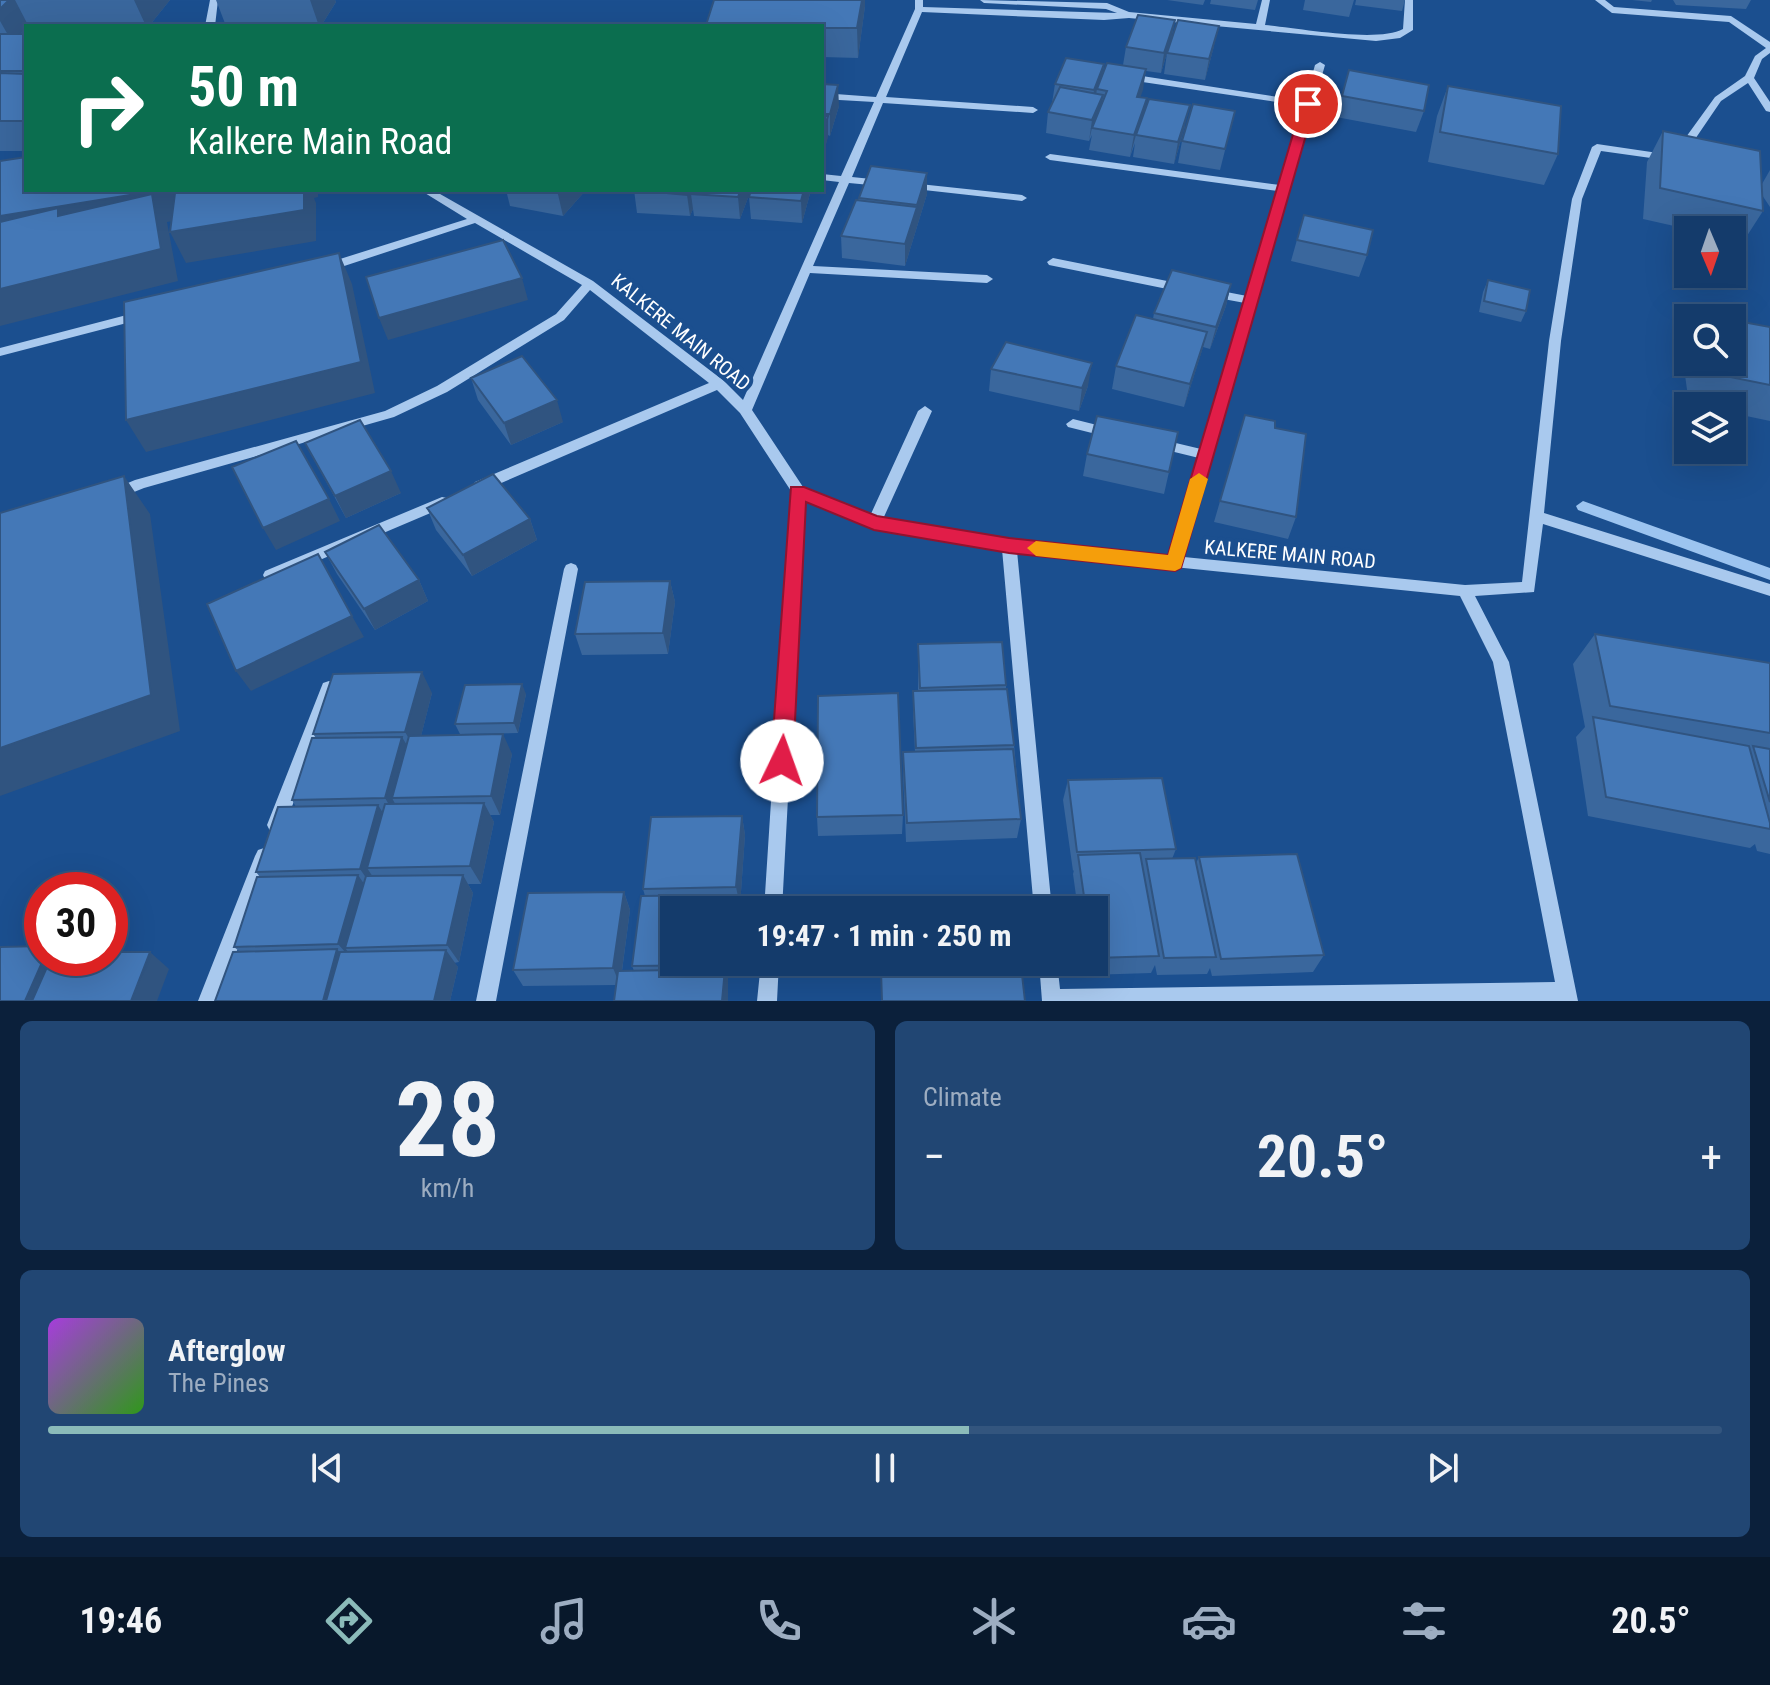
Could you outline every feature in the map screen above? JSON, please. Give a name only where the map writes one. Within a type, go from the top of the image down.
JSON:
[{"type":"street","points":[[210,24],[214,0]]},
{"type":"street","points":[[984,0],[1107,6],[1129,15]]},
{"type":"street","points":[[1127,0],[1129,15]]},
{"type":"street","points":[[1260,28],[1266,0]]},
{"type":"street","points":[[745,410],[919,4],[1104,17],[1129,15],[1344,37],[1397,36],[1408,30],[1409,0]]},
{"type":"street","points":[[1599,0],[1612,10],[1731,19],[1770,47],[1758,58],[1749,78],[1718,99],[1685,146],[1675,153],[1658,156],[1597,147],[1577,199],[1555,341],[1536,516],[1770,590]]},
{"type":"street","points":[[1175,563],[1320,65]]},
{"type":"street","points":[[1124,76],[1308,104]]},
{"type":"street","points":[[1749,78],[1770,109]]},
{"type":"street","points":[[824,96],[1033,110]]},
{"type":"street","points":[[1050,157],[1284,189]]},
{"type":"street","points":[[824,177],[1022,198]]},
{"type":"street","name":"KALKERE MAIN ROAD","points":[[429,192],[589,284],[719,384],[745,410],[798,491],[874,523],[1009,545],[1465,591],[1529,588],[1536,516]]},
{"type":"street","points":[[310,272],[370,256],[477,219]]},
{"type":"street","points":[[1053,262],[1251,301]]},
{"type":"street","points":[[806,269],[987,279]]},
{"type":"street","points":[[104,499],[140,484],[389,414],[442,389],[560,317],[589,284]]},
{"type":"street","points":[[0,352],[162,310]]},
{"type":"street","points":[[472,489],[719,384]]},
{"type":"street","points":[[874,523],[925,411]]},
{"type":"street","points":[[1073,424],[1132,438]]},
{"type":"street","points":[[1147,441],[1206,455]]},
{"type":"street","points":[[774,896],[798,491]]},
{"type":"street","points":[[270,575],[458,495]]},
{"type":"street","points":[[1009,545],[1042,896]]},
{"type":"street","points":[[486,1001],[571,569]]},
{"type":"street","points":[[1049,976],[1052,1000],[1567,996],[1501,662],[1465,591]]},
{"type":"street","points":[[208,1001],[331,684]]},
{"type":"street","points":[[767,1001],[769,976]]},
{"type":"building","points":[[0,0],[9,0],[0,9]]},
{"type":"building","points":[[714,0],[862,0],[857,28],[824,28],[824,24],[706,24]]},
{"type":"building","points":[[1138,15],[1175,20],[1164,53],[1126,47]]},
{"type":"building","points":[[1178,20],[1219,26],[1209,59],[1167,53]]},
{"type":"building","points":[[0,34],[24,34],[24,71],[0,71]]},
{"type":"building","points":[[1066,58],[1104,64],[1094,90],[1055,84]]},
{"type":"building","points":[[1107,63],[1146,69],[1137,97],[1147,98],[1134,135],[1092,128],[1107,91],[1097,89]]},
{"type":"building","points":[[1349,70],[1429,85],[1424,111],[1342,96]]},
{"type":"building","points":[[0,73],[24,74],[24,121],[0,121]]},
{"type":"building","points":[[824,84],[838,85],[830,114],[824,114]]},
{"type":"building","points":[[1448,86],[1561,106],[1558,154],[1440,132]]},
{"type":"building","points":[[1060,87],[1103,95],[1092,120],[1048,112]]},
{"type":"building","points":[[1149,99],[1190,105],[1178,142],[1136,135]]},
{"type":"building","points":[[1193,104],[1235,111],[1225,149],[1182,141]]},
{"type":"building","points":[[1663,131],[1760,151],[1763,211],[1660,188]]},
{"type":"building","points":[[24,157],[24,192],[149,192],[0,216],[0,161]]},
{"type":"building","points":[[871,166],[927,173],[917,205],[859,198]]},
{"type":"building","points":[[304,192],[304,210],[170,232],[175,193]]},
{"type":"building","points":[[655,192],[688,192],[687,195]]},
{"type":"building","points":[[692,192],[740,192],[738,197]]},
{"type":"building","points":[[750,192],[803,192],[801,201],[749,197]]},
{"type":"building","points":[[152,194],[161,249],[0,289],[0,222],[58,208],[58,216]]},
{"type":"building","points":[[856,200],[917,207],[905,244],[841,236]]},
{"type":"building","points":[[1304,215],[1373,230],[1367,255],[1297,240]]},
{"type":"building","points":[[503,240],[522,278],[379,318],[366,277]]},
{"type":"building","points":[[339,253],[361,362],[126,420],[124,302]]},
{"type":"building","points":[[1172,270],[1231,284],[1216,327],[1154,313]]},
{"type":"building","points":[[1488,280],[1530,290],[1526,311],[1484,301]]},
{"type":"building","points":[[1136,315],[1207,332],[1190,384],[1116,366]]},
{"type":"building","points":[[1746,323],[1770,327],[1770,385],[1725,376],[1746,376]]},
{"type":"building","points":[[1006,342],[1092,363],[1082,388],[991,369]]},
{"type":"building","points":[[522,356],[557,400],[504,423],[471,378]]},
{"type":"building","points":[[1245,415],[1275,421],[1275,428],[1306,434],[1296,517],[1220,501]]},
{"type":"building","points":[[1097,416],[1178,432],[1169,472],[1087,454]]},
{"type":"building","points":[[360,420],[391,471],[335,496],[305,443]]},
{"type":"building","points":[[296,441],[329,499],[263,528],[232,467]]},
{"type":"building","points":[[493,474],[530,519],[463,555],[427,508]]},
{"type":"building","points":[[124,476],[151,695],[0,748],[0,513]]},
{"type":"building","points":[[379,525],[419,580],[364,609],[325,552]]},
{"type":"building","points":[[318,554],[352,616],[236,671],[207,604]]},
{"type":"building","points":[[670,581],[663,633],[575,634],[585,582]]},
{"type":"building","points":[[1595,634],[1770,663],[1770,733],[1610,706]]},
{"type":"building","points":[[1002,642],[1006,685],[920,688],[918,644]]},
{"type":"building","points":[[422,672],[405,732],[313,734],[333,674]]},
{"type":"building","points":[[522,684],[514,723],[455,724],[465,685]]},
{"type":"building","points":[[1007,689],[1014,745],[916,748],[913,691]]},
{"type":"building","points":[[898,693],[903,815],[817,817],[818,696]]},
{"type":"building","points":[[1593,717],[1749,746],[1770,829],[1606,797]]},
{"type":"building","points":[[503,734],[491,796],[392,798],[409,736]]},
{"type":"building","points":[[402,737],[385,798],[292,800],[312,738]]},
{"type":"building","points":[[1753,746],[1770,749],[1770,802]]},
{"type":"building","points":[[1013,749],[1021,819],[907,823],[903,752]]},
{"type":"building","points":[[1162,778],[1176,849],[1077,852],[1068,780]]},
{"type":"building","points":[[484,803],[470,866],[367,868],[385,804]]},
{"type":"building","points":[[378,805],[360,869],[256,872],[278,807]]},
{"type":"building","points":[[742,816],[736,887],[643,889],[651,817]]},
{"type":"building","points":[[1140,853],[1159,956],[1108,958],[1108,896],[1084,896],[1078,855]]},
{"type":"building","points":[[1297,854],[1324,955],[1221,959],[1199,857]]},
{"type":"building","points":[[1195,858],[1216,957],[1164,958],[1146,859]]},
{"type":"building","points":[[358,875],[338,944],[234,947],[257,877]]},
{"type":"building","points":[[463,875],[447,945],[345,948],[366,876]]},
{"type":"building","points":[[624,892],[613,968],[513,970],[528,893]]},
{"type":"building","points":[[728,895],[660,896],[660,966],[632,966],[641,896]]},
{"type":"building","points":[[24,946],[24,976],[36,976],[25,1001],[0,1001],[0,947]]},
{"type":"building","points":[[337,949],[323,1001],[215,1001],[233,952]]},
{"type":"building","points":[[446,950],[434,1001],[326,1001],[340,952]]},
{"type":"building","points":[[128,952],[150,952],[131,1001],[32,1001],[43,976],[128,976]]},
{"type":"building","points":[[660,970],[660,976],[724,976],[722,1001],[614,1001],[618,971]]},
{"type":"building","points":[[881,976],[1022,976],[1025,1001],[882,1001]]},
{"type":"waterway","points":[[1583,506],[1770,574]]},
{"type":"slow traffic","points":[[1036,548],[1175,563],[1199,479]]},
{"type":"route","points":[[782,761],[798,491],[874,523],[1009,545],[1175,563],[1308,104]]}]
